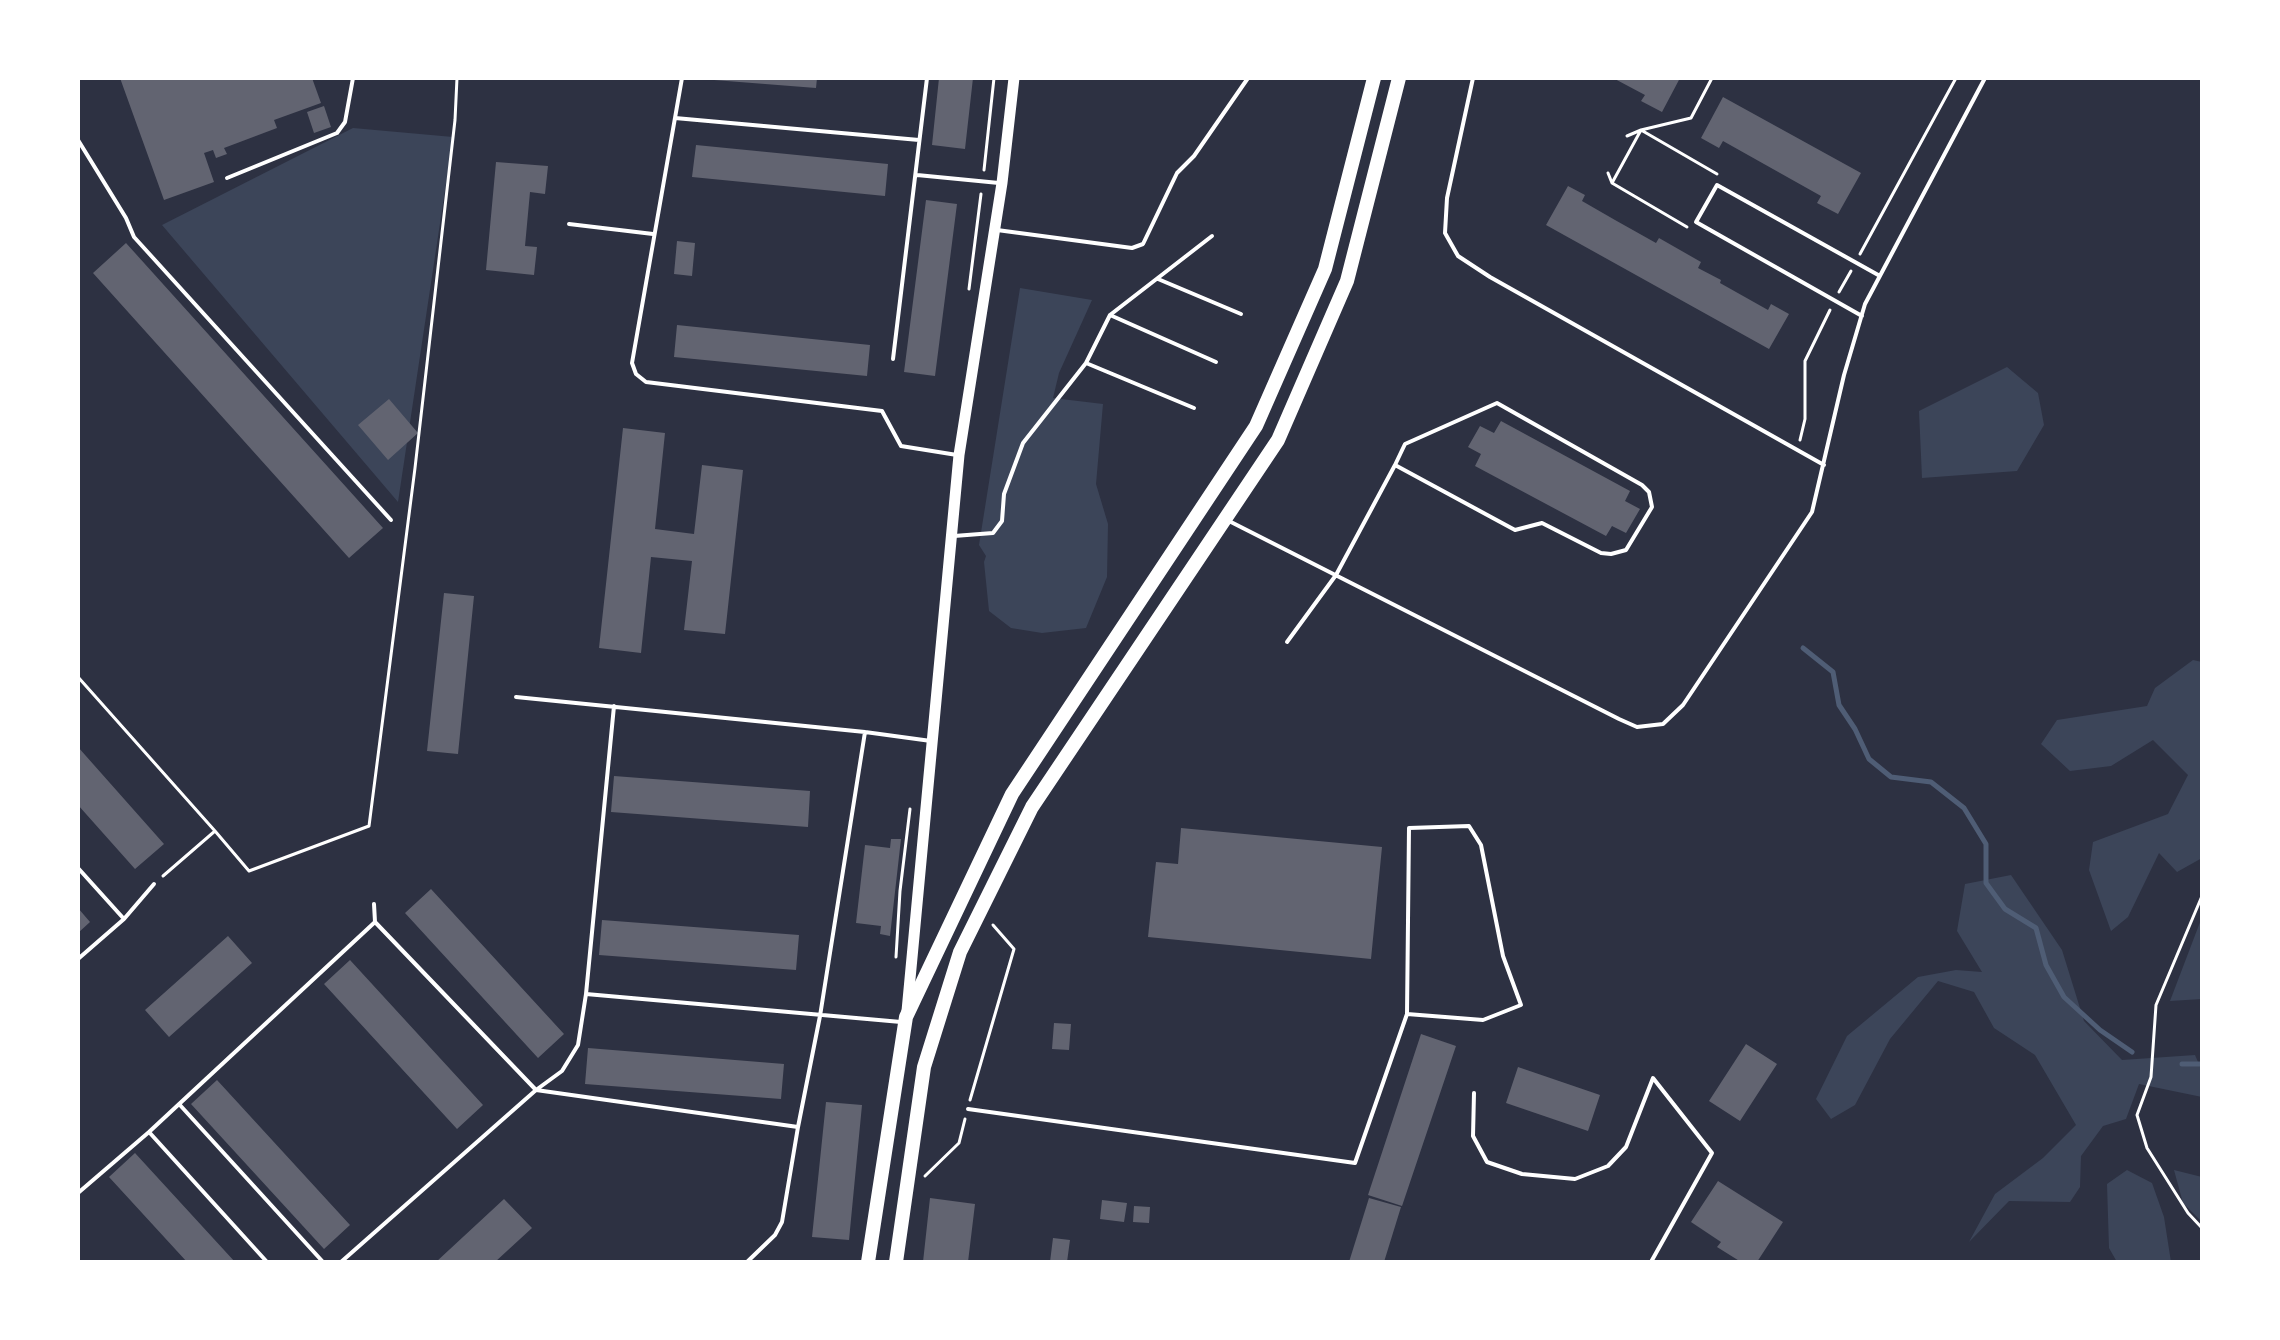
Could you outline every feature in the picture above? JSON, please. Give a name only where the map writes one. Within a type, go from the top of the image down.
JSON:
[{"type":"main road","points":[[868,1262],[906,1020],[1012,794],[1256,426],[1325,269],[1374,78]]},
{"type":"main road","points":[[896,1262],[924,1067],[960,952],[1032,807],[1278,440],[1347,281],[1399,78]]},
{"type":"street","points":[[906,1020],[959,455],[1002,183],[1014,78]]},
{"type":"lane","points":[[227,178],[337,133],[345,122],[353,78]]},
{"type":"lane","points":[[682,78],[653,234],[633,370],[646,382],[882,411],[901,446],[959,455]]},
{"type":"lane","points":[[893,359],[927,78]]},
{"type":"lane","points":[[994,230],[1132,248],[1143,244],[1177,173],[1194,156],[1248,78]]},
{"type":"lane","points":[[1473,78],[1447,198],[1445,233],[1458,256],[1503,285],[1825,466]]},
{"type":"lane","points":[[1225,519],[1619,719],[1637,727],[1663,724],[1683,705],[1812,512],[1844,375],[1862,316],[1985,78]]},
{"type":"lane","points":[[674,118],[919,140]]},
{"type":"lane","points":[[78,140],[126,218],[134,237],[391,520]]},
{"type":"lane","points":[[917,175],[1002,183]]},
{"type":"lane","points":[[1862,316],[1696,222],[1717,185],[1880,276]]},
{"type":"lane","points":[[569,224],[653,234]]},
{"type":"lane","points":[[951,536],[993,533],[1002,521],[1004,494],[1023,443],[1086,363],[1110,315],[1212,236]]},
{"type":"lane","points":[[1158,279],[1241,314]]},
{"type":"lane","points":[[1110,315],[1216,362]]},
{"type":"lane","points":[[1086,363],[1194,408]]},
{"type":"lane","points":[[1287,642],[1336,575],[1405,444],[1497,403],[1642,485],[1649,492],[1652,507],[1626,550],[1601,553],[1542,523],[1515,530],[1395,465]]},
{"type":"lane","points":[[516,697],[933,741]]},
{"type":"lane","points":[[341,1262],[536,1090],[562,1071],[578,1045],[586,994],[614,706]]},
{"type":"lane","points":[[747,1262],[775,1235],[782,1222],[820,1016],[865,732]]},
{"type":"lane","points":[[968,1109],[1355,1163],[1407,1014],[1409,828],[1469,826],[1481,845],[1503,956],[1521,1005],[1483,1020],[1407,1014]]},
{"type":"lane","points":[[78,868],[124,919]]},
{"type":"lane","points":[[78,959],[124,919],[154,884]]},
{"type":"lane","points":[[374,904],[375,922],[536,1090],[798,1127]]},
{"type":"lane","points":[[78,1193],[149,1132],[375,922]]},
{"type":"lane","points":[[586,994],[820,1016],[906,1020]]},
{"type":"lane","points":[[1474,1093],[1473,1136],[1487,1162],[1522,1174],[1575,1179],[1608,1166],[1626,1147],[1653,1078],[1712,1153],[1651,1262]]},
{"type":"lane","points":[[179,1104],[323,1262]]},
{"type":"lane","points":[[149,1132],[267,1262]]},
{"type":"path","points":[[1608,173],[1612,183]]},
{"type":"path","points":[[78,677],[215,831],[154,884]]},
{"type":"path","points":[[2202,896],[2156,1005],[2151,1077],[2137,1115],[2147,1148],[2188,1213],[2202,1228]]},
{"type":"path","points":[[924,1189],[926,1176],[959,1143],[1014,949],[993,925]]},
{"type":"shaded area","points":[[353,128],[453,137],[398,502],[162,225]]},
{"type":"shaded area","points":[[1020,288],[1092,300],[1059,373],[1053,398],[1103,404],[1096,484],[1108,524],[1107,577],[1086,628],[1042,633],[1011,628],[989,611],[986,556],[979,545]]},
{"type":"shaded area","points":[[2007,367],[2038,393],[2044,425],[2017,471],[1922,478],[1919,411]]},
{"type":"shaded area","points":[[2193,660],[2202,662],[2202,858],[2177,872],[2159,853],[2128,917],[2111,931],[2089,870],[2093,842],[2168,814],[2188,775],[2153,740],[2111,766],[2070,771],[2041,744],[2057,720],[2147,706],[2155,688]]},
{"type":"shaded area","points":[[2011,875],[2062,950],[2084,1021],[2122,1060],[2195,1055],[2202,1071],[2202,1097],[2139,1084],[2126,1119],[2103,1126],[2081,1156],[2080,1187],[2070,1202],[2009,1201],[1969,1242],[1995,1194],[2043,1158],[2076,1125],[2035,1055],[1994,1028],[1974,992],[1938,981],[1890,1039],[1855,1105],[1831,1119],[1816,1099],[1847,1036],[1918,977],[1956,970],[1982,972],[1957,931],[1965,884]]},
{"type":"shaded area","points":[[2202,917],[2202,999],[2170,1001]]},
{"type":"shaded area","points":[[2127,1170],[2152,1183],[2164,1217],[2171,1262],[2117,1262],[2109,1248],[2107,1184]]},
{"type":"shaded area","points":[[2174,1170],[2202,1177],[2202,1222],[2183,1203]]},
{"type":"building","points":[[120,78],[312,78],[321,103],[274,120],[277,128],[224,148],[227,154],[216,158],[213,150],[204,153],[214,182],[164,200]]},
{"type":"building","points":[[714,78],[817,78],[816,88]]},
{"type":"building","points":[[939,78],[973,78],[965,149],[932,145]]},
{"type":"building","points":[[1613,78],[1680,78],[1662,112],[1641,101],[1645,95]]},
{"type":"building","points":[[1723,97],[1861,173],[1838,214],[1817,203],[1821,196],[1723,141],[1719,148],[1701,138]]},
{"type":"building","points":[[324,106],[331,127],[314,133],[307,112]]},
{"type":"building","points":[[696,145],[888,164],[885,196],[692,177]]},
{"type":"building","points":[[496,162],[548,166],[545,194],[530,192],[525,246],[537,247],[534,275],[486,270]]},
{"type":"building","points":[[1568,186],[1585,195],[1582,201],[1615,220],[1656,243],[1659,238],[1701,262],[1698,268],[1721,280],[1720,283],[1768,310],[1771,304],[1789,314],[1769,349],[1546,225]]},
{"type":"building","points":[[926,200],[957,204],[935,376],[904,372]]},
{"type":"building","points":[[677,241],[695,243],[692,276],[674,274]]},
{"type":"building","points":[[126,243],[383,528],[349,558],[93,273]]},
{"type":"building","points":[[677,325],[870,345],[867,376],[674,357]]},
{"type":"building","points":[[389,399],[418,433],[388,460],[358,425]]},
{"type":"building","points":[[1501,421],[1630,491],[1625,501],[1640,509],[1626,533],[1612,526],[1606,536],[1475,466],[1481,454],[1468,447],[1480,426],[1494,433]]},
{"type":"building","points":[[623,428],[665,433],[655,529],[694,534],[702,465],[743,470],[725,634],[684,630],[692,561],[651,557],[641,653],[599,648]]},
{"type":"building","points":[[444,593],[474,596],[458,754],[427,751]]},
{"type":"building","points":[[78,747],[164,844],[135,869],[78,805]]},
{"type":"building","points":[[614,776],[810,791],[808,827],[611,812]]},
{"type":"building","points":[[1181,828],[1382,847],[1371,959],[1148,937],[1156,862],[1178,864]]},
{"type":"building","points":[[891,839],[901,839],[890,936],[880,934],[881,926],[856,923],[865,845],[890,848]]},
{"type":"building","points":[[431,889],[564,1034],[538,1058],[405,913]]},
{"type":"building","points":[[78,908],[90,922],[78,933]]},
{"type":"building","points":[[602,920],[799,935],[796,970],[599,955]]},
{"type":"building","points":[[228,936],[252,963],[169,1037],[145,1010]]},
{"type":"building","points":[[350,960],[483,1105],[457,1129],[324,984]]},
{"type":"building","points":[[1054,1023],[1071,1024],[1069,1050],[1052,1049]]},
{"type":"building","points":[[1421,1034],[1456,1046],[1402,1206],[1368,1195]]},
{"type":"building","points":[[1746,1044],[1777,1064],[1740,1121],[1709,1101]]},
{"type":"building","points":[[588,1048],[784,1064],[781,1099],[585,1084]]},
{"type":"building","points":[[1518,1067],[1600,1095],[1588,1131],[1506,1103]]},
{"type":"building","points":[[217,1080],[350,1225],[324,1249],[191,1104]]},
{"type":"building","points":[[826,1102],[862,1105],[849,1240],[812,1237]]},
{"type":"building","points":[[135,1153],[235,1262],[187,1262],[109,1177]]},
{"type":"building","points":[[1718,1181],[1783,1222],[1757,1262],[1741,1262],[1717,1247],[1721,1242],[1691,1222]]},
{"type":"building","points":[[930,1198],[975,1204],[968,1262],[923,1262]]},
{"type":"building","points":[[1369,1198],[1401,1207],[1384,1262],[1349,1262]]},
{"type":"building","points":[[504,1199],[532,1228],[495,1262],[436,1262]]},
{"type":"building","points":[[1102,1200],[1127,1203],[1124,1222],[1100,1219]]},
{"type":"building","points":[[1134,1206],[1150,1207],[1149,1223],[1133,1222]]},
{"type":"building","points":[[1053,1238],[1070,1240],[1067,1262],[1050,1262]]},
{"type":"waterway","points":[[1803,648],[1833,672],[1839,705],[1869,759],[1891,777],[1931,782],[1964,808],[1986,844],[1986,883],[2005,909],[2036,928],[2046,965],[2064,997],[2100,1030],[2132,1052]]},
{"type":"waterway","points":[[2182,1064],[2202,1064]]}]
